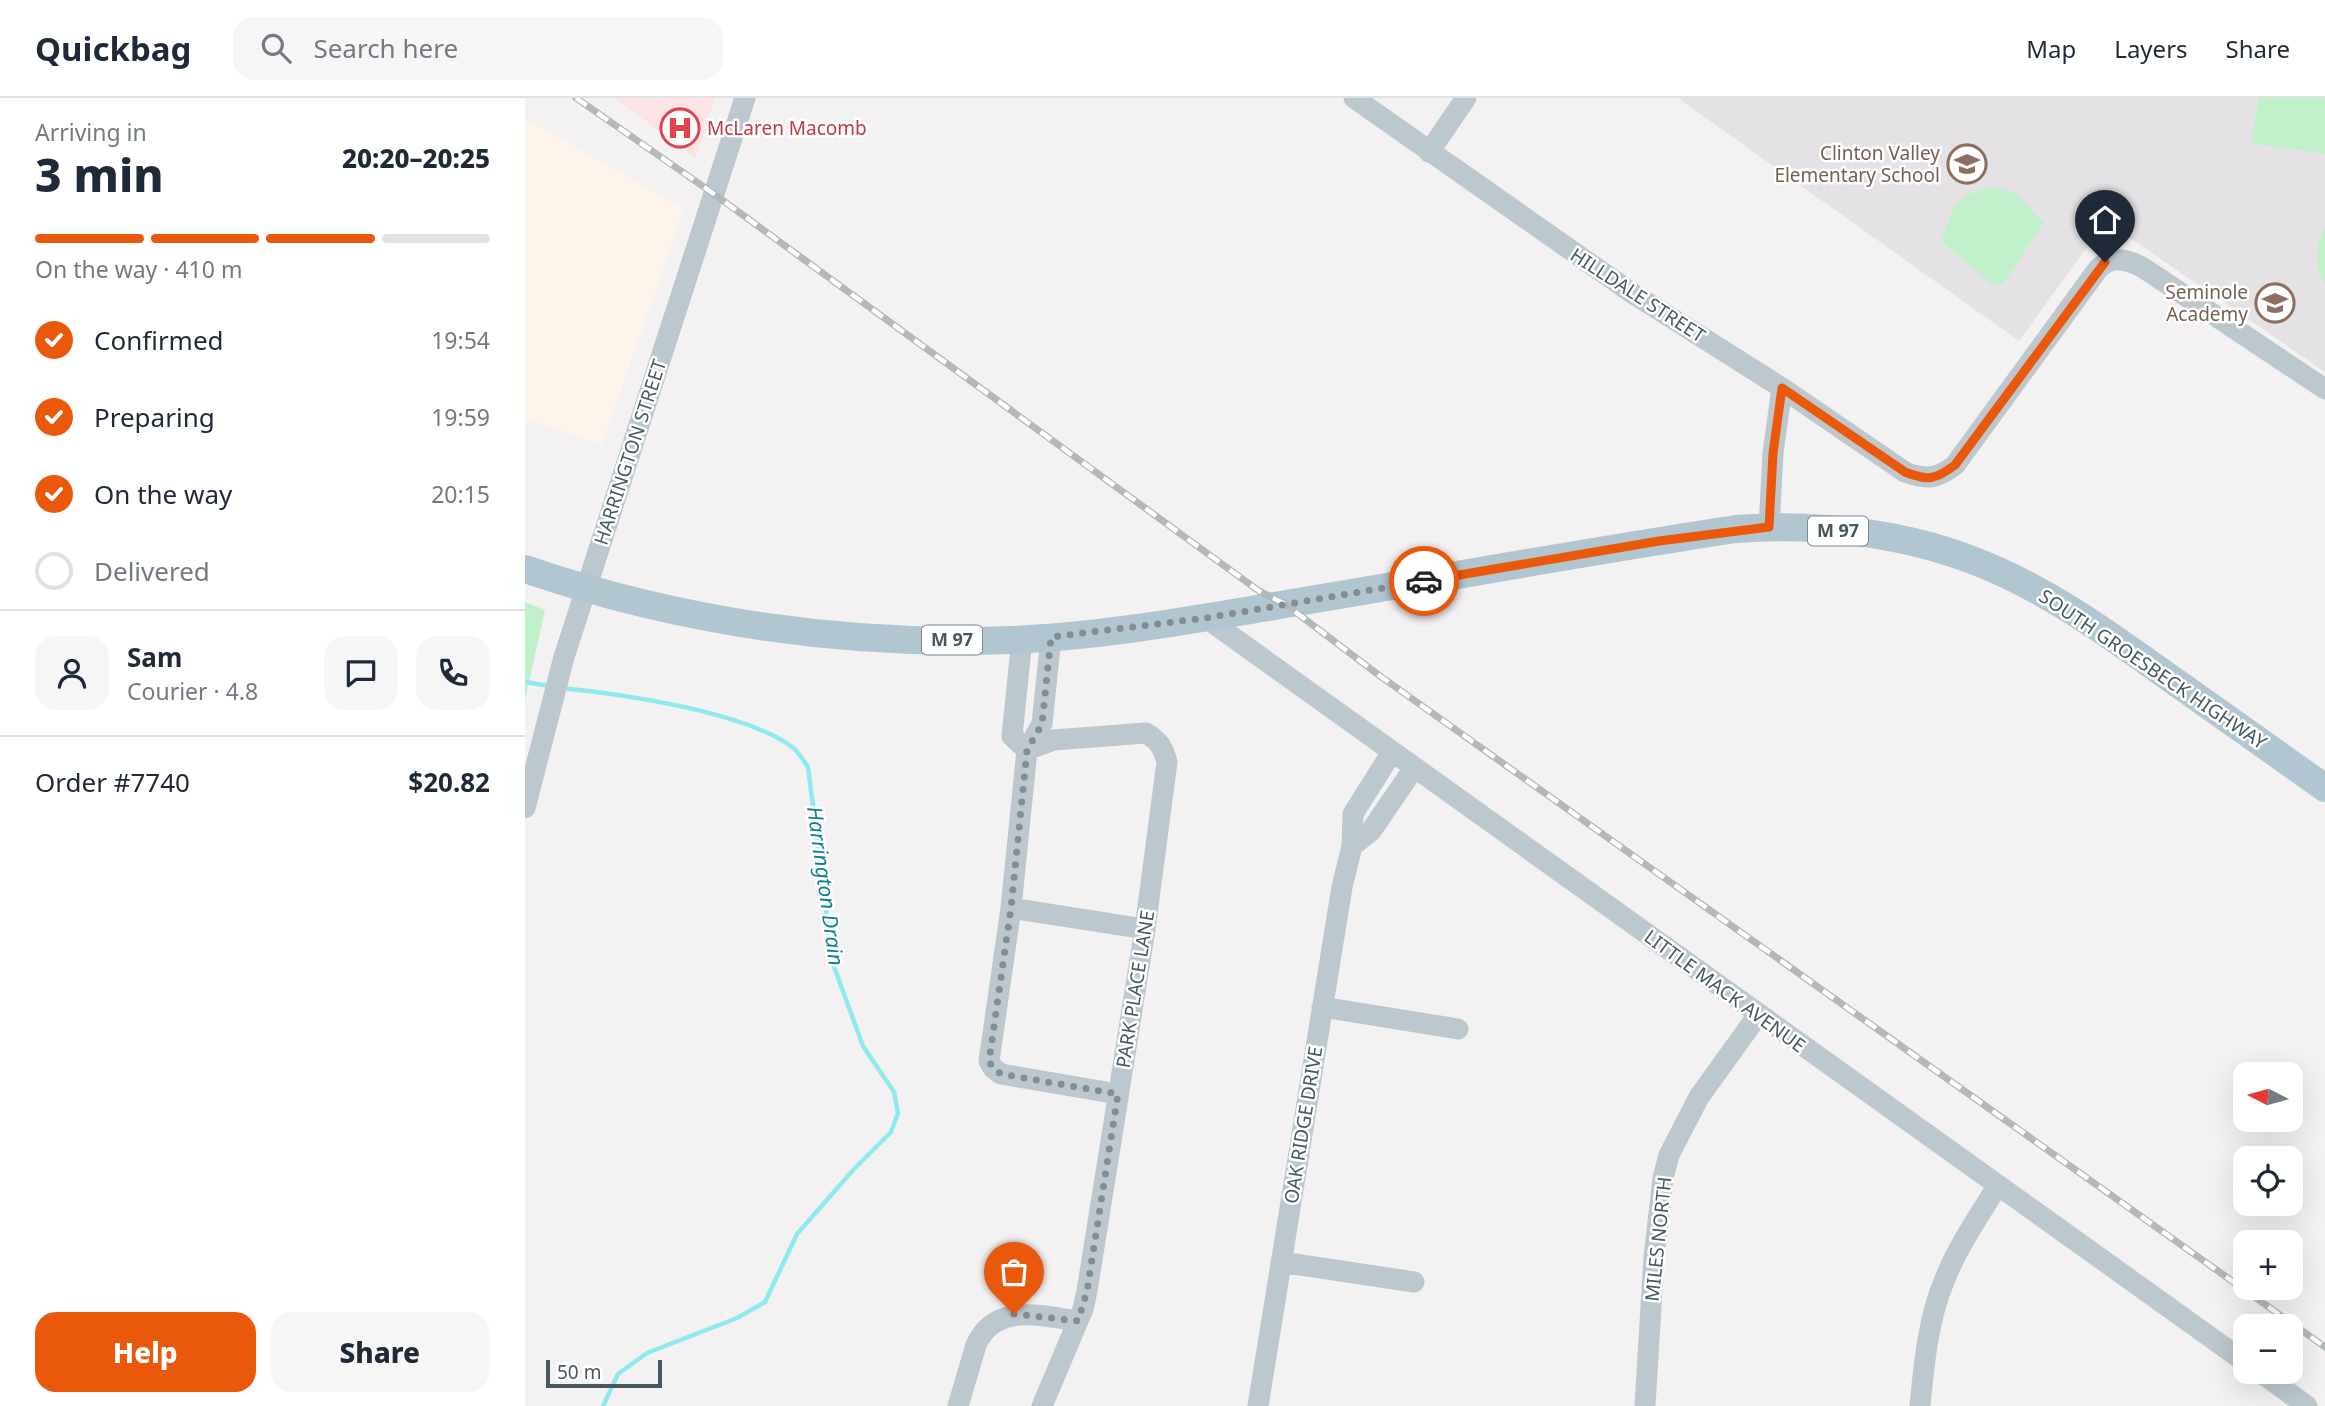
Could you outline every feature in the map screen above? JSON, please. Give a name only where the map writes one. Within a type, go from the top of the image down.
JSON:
[{"type":"main road","name":"SOUTH GROESBECK HIGHWAY","points":[[525,569],[629,601],[767,627],[943,640],[1022,639],[1206,618],[1659,541],[1769,527],[1854,532],[1909,542],[1971,559],[2006,574],[2085,618],[2325,788]]},
{"type":"street","name":"HARRINGTON STREET","points":[[525,808],[564,657],[745,98]]},
{"type":"street","name":"HILLDALE STREET","points":[[1354,98],[1632,293],[1782,388],[1905,472],[1928,479],[1944,474],[1955,465],[2098,269],[2114,258],[2142,267],[2325,389]]},
{"type":"street","points":[[1429,152],[1466,98]]},
{"type":"street","points":[[1769,527],[1773,453],[1782,388]]},
{"type":"street","name":"LITTLE MACK AVENUE","points":[[1206,618],[2233,1353]]},
{"type":"street","points":[[1051,637],[1042,724],[1027,750],[1011,908],[989,1055],[993,1068],[1001,1074],[1118,1094]]},
{"type":"street","points":[[1022,639],[1012,736],[1027,750]]},
{"type":"street","name":"PARK PLACE LANE","points":[[1027,750],[1054,740],[1146,733],[1163,747],[1167,762],[1145,929],[1087,1291],[1078,1321],[1042,1406]]},
{"type":"street","name":"OAK RIDGE DRIVE","points":[[1258,1406],[1342,887],[1352,846],[1353,814],[1392,752]]},
{"type":"street","points":[[1352,846],[1371,831],[1414,768]]},
{"type":"street","points":[[1011,908],[1145,929]]},
{"type":"street","points":[[1322,1007],[1458,1029]]},
{"type":"street","name":"MILES NORTH","points":[[1645,1406],[1654,1257],[1663,1178],[1669,1155],[1699,1097],[1758,1015]]},
{"type":"street","points":[[1920,1406],[1930,1328],[1944,1280],[1998,1185]]},
{"type":"street","points":[[1281,1262],[1414,1282]]},
{"type":"street","points":[[958,1406],[980,1335],[994,1322],[1014,1314],[1078,1321]]},
{"type":"street","points":[[2277,1384],[2308,1406]]},
{"type":"shaded area","name":"McLaren Macomb","points":[[615,98],[715,98],[695,158]]},
{"type":"shaded area","name":"Clinton Valley Elementary School","points":[[1678,98],[2325,98],[2325,372],[2123,233],[2107,230],[2095,236],[2019,341]]},
{"type":"shaded area","points":[[525,118],[684,209],[602,445],[525,419]]},
{"type":"green space","points":[[2259,98],[2325,98],[2325,154],[2251,143]]},
{"type":"green space","points":[[1990,187],[2016,195],[2044,222],[2004,283],[1993,285],[1941,241],[1961,200]]},
{"type":"green space","points":[[2325,227],[2325,284],[2319,270],[2318,255]]},
{"type":"green space","points":[[525,602],[545,610],[525,700]]},
{"type":"waterway","name":"Harrington Drain","points":[[525,682],[549,686]]},
{"type":"waterway","name":"Harrington Drain","points":[[561,688],[647,700],[712,714],[769,734],[798,753],[808,767],[833,964],[863,1046],[894,1092],[898,1113],[891,1132],[854,1169],[797,1234],[765,1302],[737,1318],[647,1353],[618,1374],[603,1406]]},
{"type":"railway","points":[[576,98],[714,194],[1259,591],[1285,604],[1380,676],[2325,1347]]},
{"type":"way so far","points":[[1014,1314],[1078,1321],[1087,1291],[1118,1094],[1001,1074],[989,1061],[1011,908],[1027,750],[1042,724],[1051,637],[1206,618],[1424,581]]},
{"type":"place","name":"McLaren Macomb","points":[[680,128]]},
{"type":"place","name":"Clinton Valley Elementary School","points":[[1967,164]]},
{"type":"place","name":"Seminole Academy","points":[[2275,303]]},
{"type":"route","points":[[1424,581],[1659,541],[1736,529],[1769,527],[1773,453],[1782,388],[1905,472],[1928,479],[1944,474],[1955,465],[2105,262]]}]
